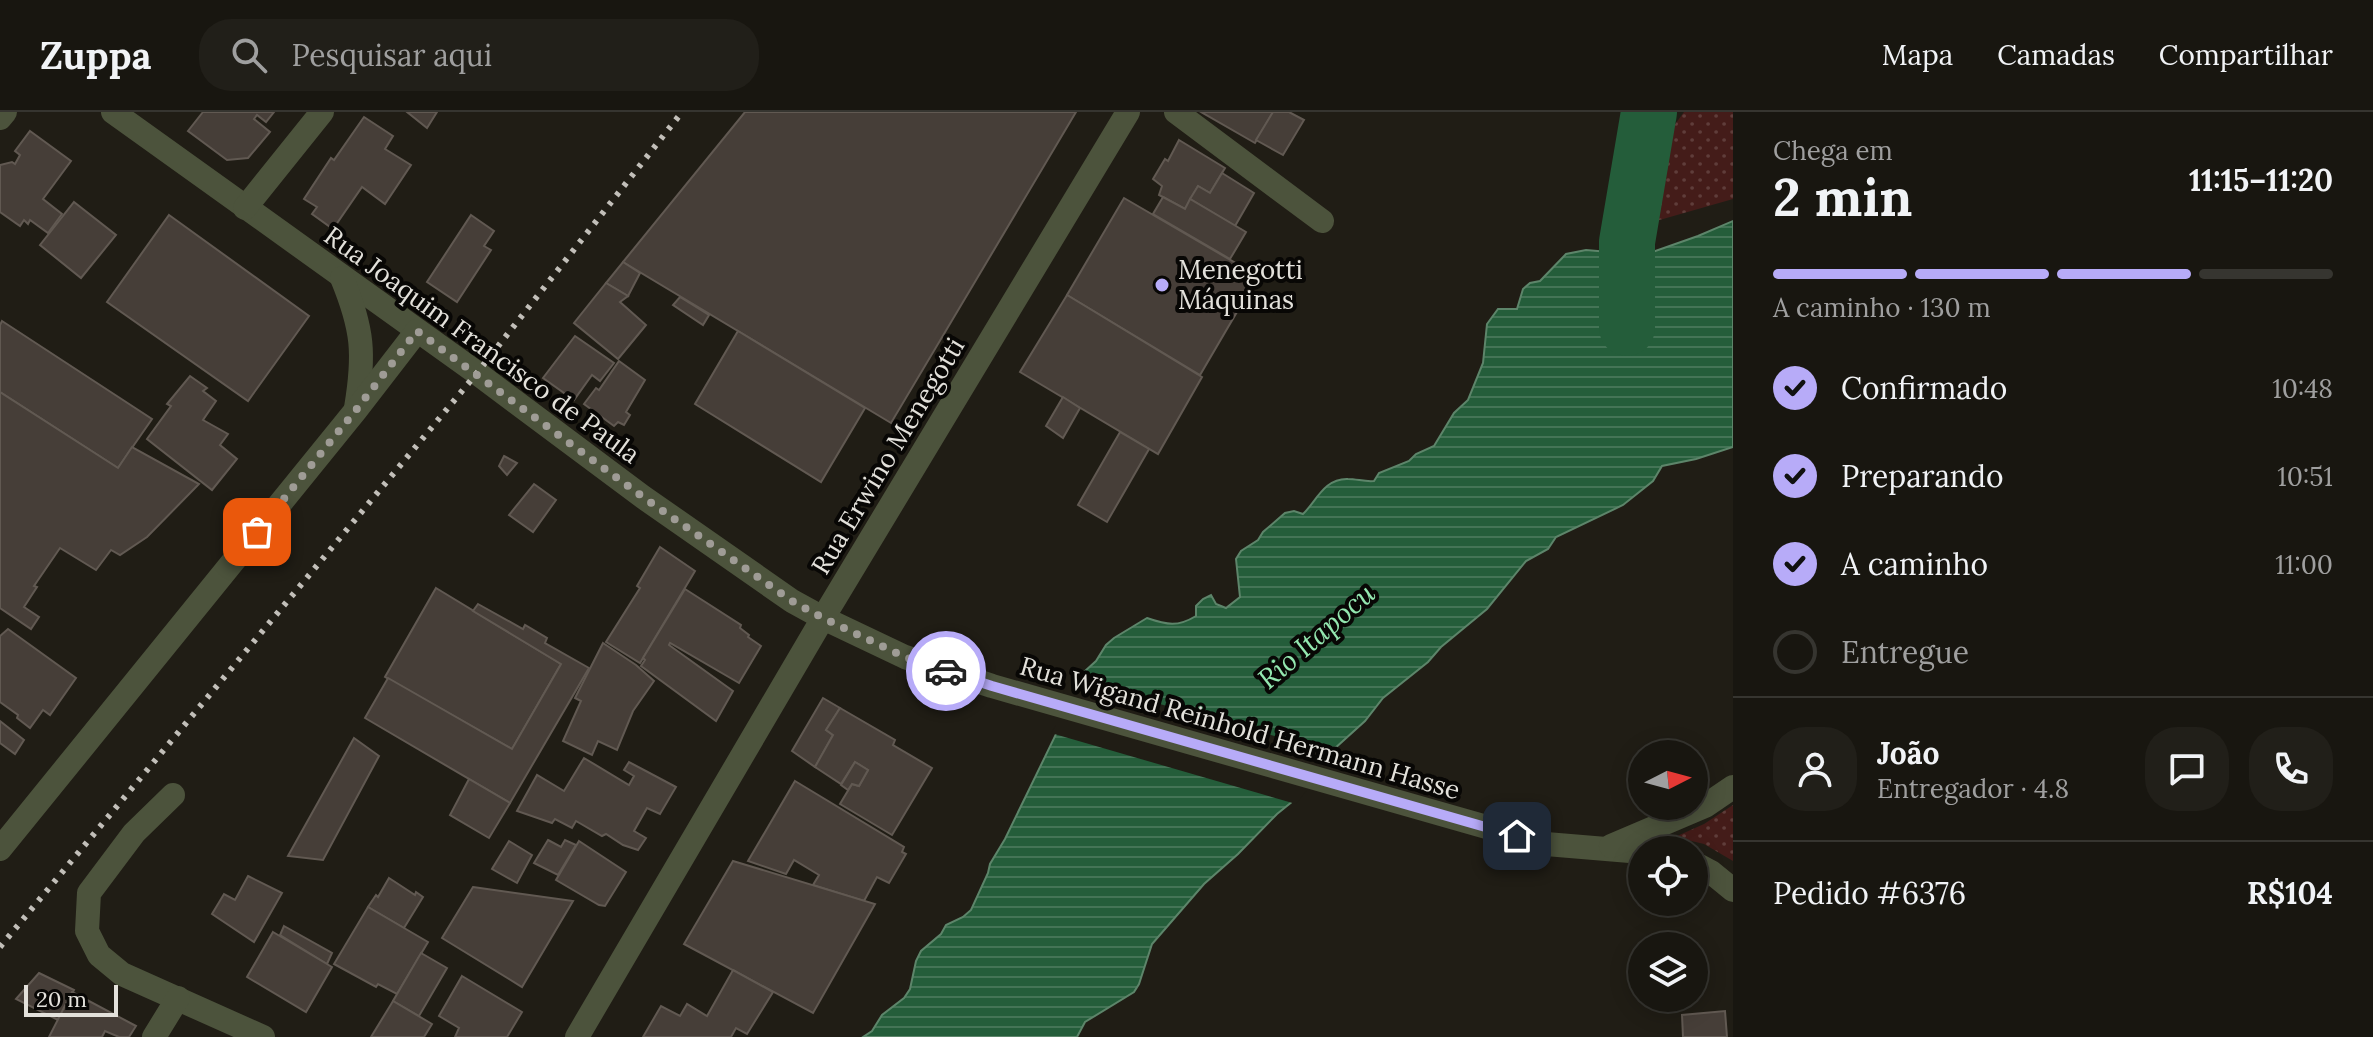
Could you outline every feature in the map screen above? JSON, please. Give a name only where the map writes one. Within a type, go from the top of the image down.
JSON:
[{"type":"street","points":[[0,118],[5,112]]},
{"type":"street","name":"Rua Joaquim Francisco de Paula","points":[[113,112],[738,565],[823,618]]},
{"type":"street","points":[[245,208],[322,112]]},
{"type":"street","name":"Rua Erwino Menegotti","points":[[577,1037],[823,618],[1128,112]]},
{"type":"street","points":[[1176,112],[1322,221]]},
{"type":"street","points":[[342,278],[353,305],[362,346],[356,410]]},
{"type":"street","points":[[0,849],[417,331]]},
{"type":"street","name":"Rua Wigand Reinhold Hermann Hasse","points":[[823,618],[905,657],[992,686],[1546,844],[1628,850]]},
{"type":"street","name":"Rua Wigand Reinhold Hermann Hasse","points":[[1605,848],[1683,817],[1733,787]]},
{"type":"street","points":[[173,795],[134,833],[89,893],[87,931],[99,955],[122,974],[263,1037]]},
{"type":"street","points":[[1708,870],[1733,890]]},
{"type":"street","points":[[154,1037],[178,998]]},
{"type":"shaded area","points":[[1684,112],[1733,112],[1733,199],[1649,223],[1642,193],[1668,134]]},
{"type":"shaded area","points":[[1733,805],[1733,861],[1708,846],[1708,836],[1677,836],[1704,824]]},
{"type":"water","name":"Rio Itapocu","points":[[1733,221],[1733,447],[1662,466],[1653,481],[1623,505],[1556,537],[1548,549],[1526,561],[1487,609],[1383,698],[1365,721],[1333,750],[1293,801],[1204,884],[1152,944],[1134,992],[1085,1022],[1077,1037],[863,1037],[872,1031],[882,1015],[904,998],[910,989],[921,951],[941,934],[946,925],[971,910],[990,864],[1060,726],[1074,681],[1096,661],[1106,645],[1147,618],[1172,624],[1190,620],[1196,616],[1196,606],[1211,595],[1216,604],[1226,608],[1240,597],[1236,559],[1241,551],[1258,540],[1285,513],[1294,511],[1303,514],[1333,482],[1348,479],[1374,481],[1379,473],[1409,461],[1416,454],[1434,446],[1454,413],[1468,400],[1483,363],[1487,324],[1498,309],[1517,309],[1523,289],[1530,283],[1540,281],[1566,254],[1586,250],[1644,255]]},
{"type":"pier","points":[[1070,679],[1336,753],[1296,804],[1051,733]]},
{"type":"building","points":[[203,112],[274,112],[266,122],[257,115],[254,119],[270,132],[248,158],[227,160],[188,131]]},
{"type":"building","points":[[407,112],[437,112],[427,128]]},
{"type":"building","points":[[745,112],[1076,112],[891,423],[623,262]]},
{"type":"building","points":[[1201,112],[1273,112],[1255,143]]},
{"type":"building","points":[[1273,112],[1289,112],[1304,120],[1283,155],[1256,140]]},
{"type":"building","points":[[364,117],[393,136],[385,149],[411,165],[385,204],[362,187],[333,229],[312,214],[317,207],[304,199],[331,158],[334,160]]},
{"type":"building","points":[[30,131],[71,161],[43,199],[62,214],[48,233],[30,220],[28,224],[24,220],[20,226],[0,212],[0,165],[15,164],[20,155],[15,151]]},
{"type":"building","points":[[1179,140],[1225,168],[1210,193],[1198,186],[1185,209],[1159,195],[1162,186],[1153,179],[1165,159],[1168,161]]},
{"type":"building","points":[[1222,173],[1254,193],[1235,226],[1190,199],[1198,186],[1210,193]]},
{"type":"building","points":[[1163,197],[1185,209],[1190,199],[1246,232],[1230,259],[1153,214]]},
{"type":"building","name":"Menegotti Máquinas","points":[[1124,198],[1258,276],[1200,375],[1067,295]]},
{"type":"building","points":[[74,202],[116,235],[81,278],[40,245]]},
{"type":"building","points":[[169,215],[309,316],[248,401],[107,302]]},
{"type":"building","points":[[471,215],[494,231],[484,246],[491,250],[457,302],[427,282]]},
{"type":"building","points":[[623,262],[640,273],[628,296],[606,283]]},
{"type":"building","points":[[606,283],[628,296],[620,302],[646,325],[618,359],[574,323]]},
{"type":"building","points":[[1067,295],[1202,377],[1158,454],[1020,372]]},
{"type":"building","points":[[680,297],[709,315],[703,325],[673,305]]},
{"type":"building","points":[[2,321],[152,419],[118,468],[0,392]]},
{"type":"building","points":[[738,331],[865,408],[821,482],[695,404]]},
{"type":"building","points":[[575,336],[614,363],[600,381],[592,375],[574,400],[543,378]]},
{"type":"building","points":[[619,361],[645,380],[626,412],[630,415],[624,425],[618,422],[614,426],[584,404],[596,388],[599,390]]},
{"type":"building","points":[[190,376],[207,388],[203,391],[216,401],[203,420],[228,434],[220,445],[237,459],[212,490],[147,439],[171,406],[167,404]]},
{"type":"building","points":[[0,392],[118,468],[132,447],[199,484],[147,537],[120,555],[111,550],[96,570],[60,548],[34,586],[37,587],[24,607],[39,617],[31,629],[0,608]]},
{"type":"building","points":[[1063,397],[1080,408],[1063,438],[1046,426]]},
{"type":"building","points":[[1120,432],[1149,449],[1107,522],[1078,505]]},
{"type":"building","points":[[504,456],[517,463],[507,475],[499,466]]},
{"type":"building","points":[[534,484],[556,500],[533,532],[509,515]]},
{"type":"building","points":[[660,547],[695,571],[640,663],[606,642],[640,588],[637,586]]},
{"type":"building","points":[[436,588],[561,664],[512,749],[385,677]]},
{"type":"building","points":[[685,589],[741,625],[748,637],[761,646],[739,683],[670,643],[733,691],[716,721],[641,666]]},
{"type":"building","points":[[478,604],[523,629],[525,625],[547,638],[545,643],[589,668],[510,803],[365,718],[388,678],[512,749],[561,664],[473,611]]},
{"type":"building","points":[[8,629],[76,678],[50,715],[43,710],[30,728],[0,702],[0,636]]},
{"type":"building","points":[[603,643],[654,681],[633,711],[617,750],[598,741],[592,755],[563,741],[581,701],[575,698]]},
{"type":"building","points":[[823,698],[840,708],[826,730],[833,735],[815,767],[792,751]]},
{"type":"building","points":[[840,708],[895,740],[893,745],[932,768],[892,835],[840,804],[852,784],[859,786],[868,770],[855,762],[841,784],[815,767],[833,735],[826,730]]},
{"type":"building","points":[[0,721],[24,740],[15,754],[0,743]]},
{"type":"building","points":[[354,738],[379,756],[323,860],[288,856]]},
{"type":"building","points":[[584,758],[629,785],[634,776],[624,770],[629,762],[676,787],[660,814],[647,808],[634,831],[646,838],[638,850],[606,834],[602,836],[576,821],[572,828],[555,819],[552,823],[517,811],[537,775],[564,791]]},
{"type":"building","points":[[855,762],[868,770],[859,786],[852,784],[848,790],[841,785]]},
{"type":"building","points":[[469,779],[510,803],[489,838],[450,815]]},
{"type":"building","points":[[795,781],[904,847],[902,852],[906,854],[889,883],[877,877],[864,901],[813,885],[819,875],[794,860],[786,874],[748,861]]},
{"type":"building","points":[[548,840],[561,847],[565,840],[576,845],[558,875],[534,863]]},
{"type":"building","points":[[509,841],[532,855],[517,883],[492,869]]},
{"type":"building","points":[[579,841],[626,872],[605,906],[556,880]]},
{"type":"building","points":[[733,861],[875,904],[813,1013],[684,944]]},
{"type":"building","points":[[248,876],[282,893],[254,942],[212,914],[224,894],[235,900]]},
{"type":"building","points":[[389,878],[423,897],[404,928],[368,907]]},
{"type":"building","points":[[473,887],[573,901],[522,987],[442,938]]},
{"type":"building","points":[[368,907],[428,942],[397,994],[378,984],[376,987],[334,964]]},
{"type":"building","points":[[284,926],[332,953],[327,964],[280,935]]},
{"type":"building","points":[[273,932],[332,967],[306,1012],[247,977]]},
{"type":"building","points":[[421,953],[447,968],[419,1016],[393,1001]]},
{"type":"building","points":[[733,970],[773,992],[747,1034],[736,1028],[731,1037],[643,1037],[661,1006],[680,1016],[687,1004],[707,1016]]},
{"type":"building","points":[[39,973],[74,990],[58,1020],[16,999]]},
{"type":"building","points":[[462,976],[522,1012],[507,1037],[455,1037],[459,1028],[439,1016]]},
{"type":"building","points":[[72,992],[136,1026],[129,1037],[119,1037],[105,1031],[102,1037],[49,1037]]},
{"type":"building","points":[[393,1001],[432,1024],[424,1037],[371,1037]]},
{"type":"building","points":[[1725,1011],[1727,1037],[1683,1037],[1682,1015]]},
{"type":"waterway","points":[[1627,328],[1627,242],[1649,112]]},
{"type":"railway","points":[[0,947],[477,373],[682,112]]},
{"type":"way so far","points":[[257,532],[417,331],[643,497],[792,601],[905,657],[946,671]]},
{"type":"place","name":"Menegotti Máquinas","points":[[1162,285]]},
{"type":"route","points":[[946,671],[1517,836]]}]
